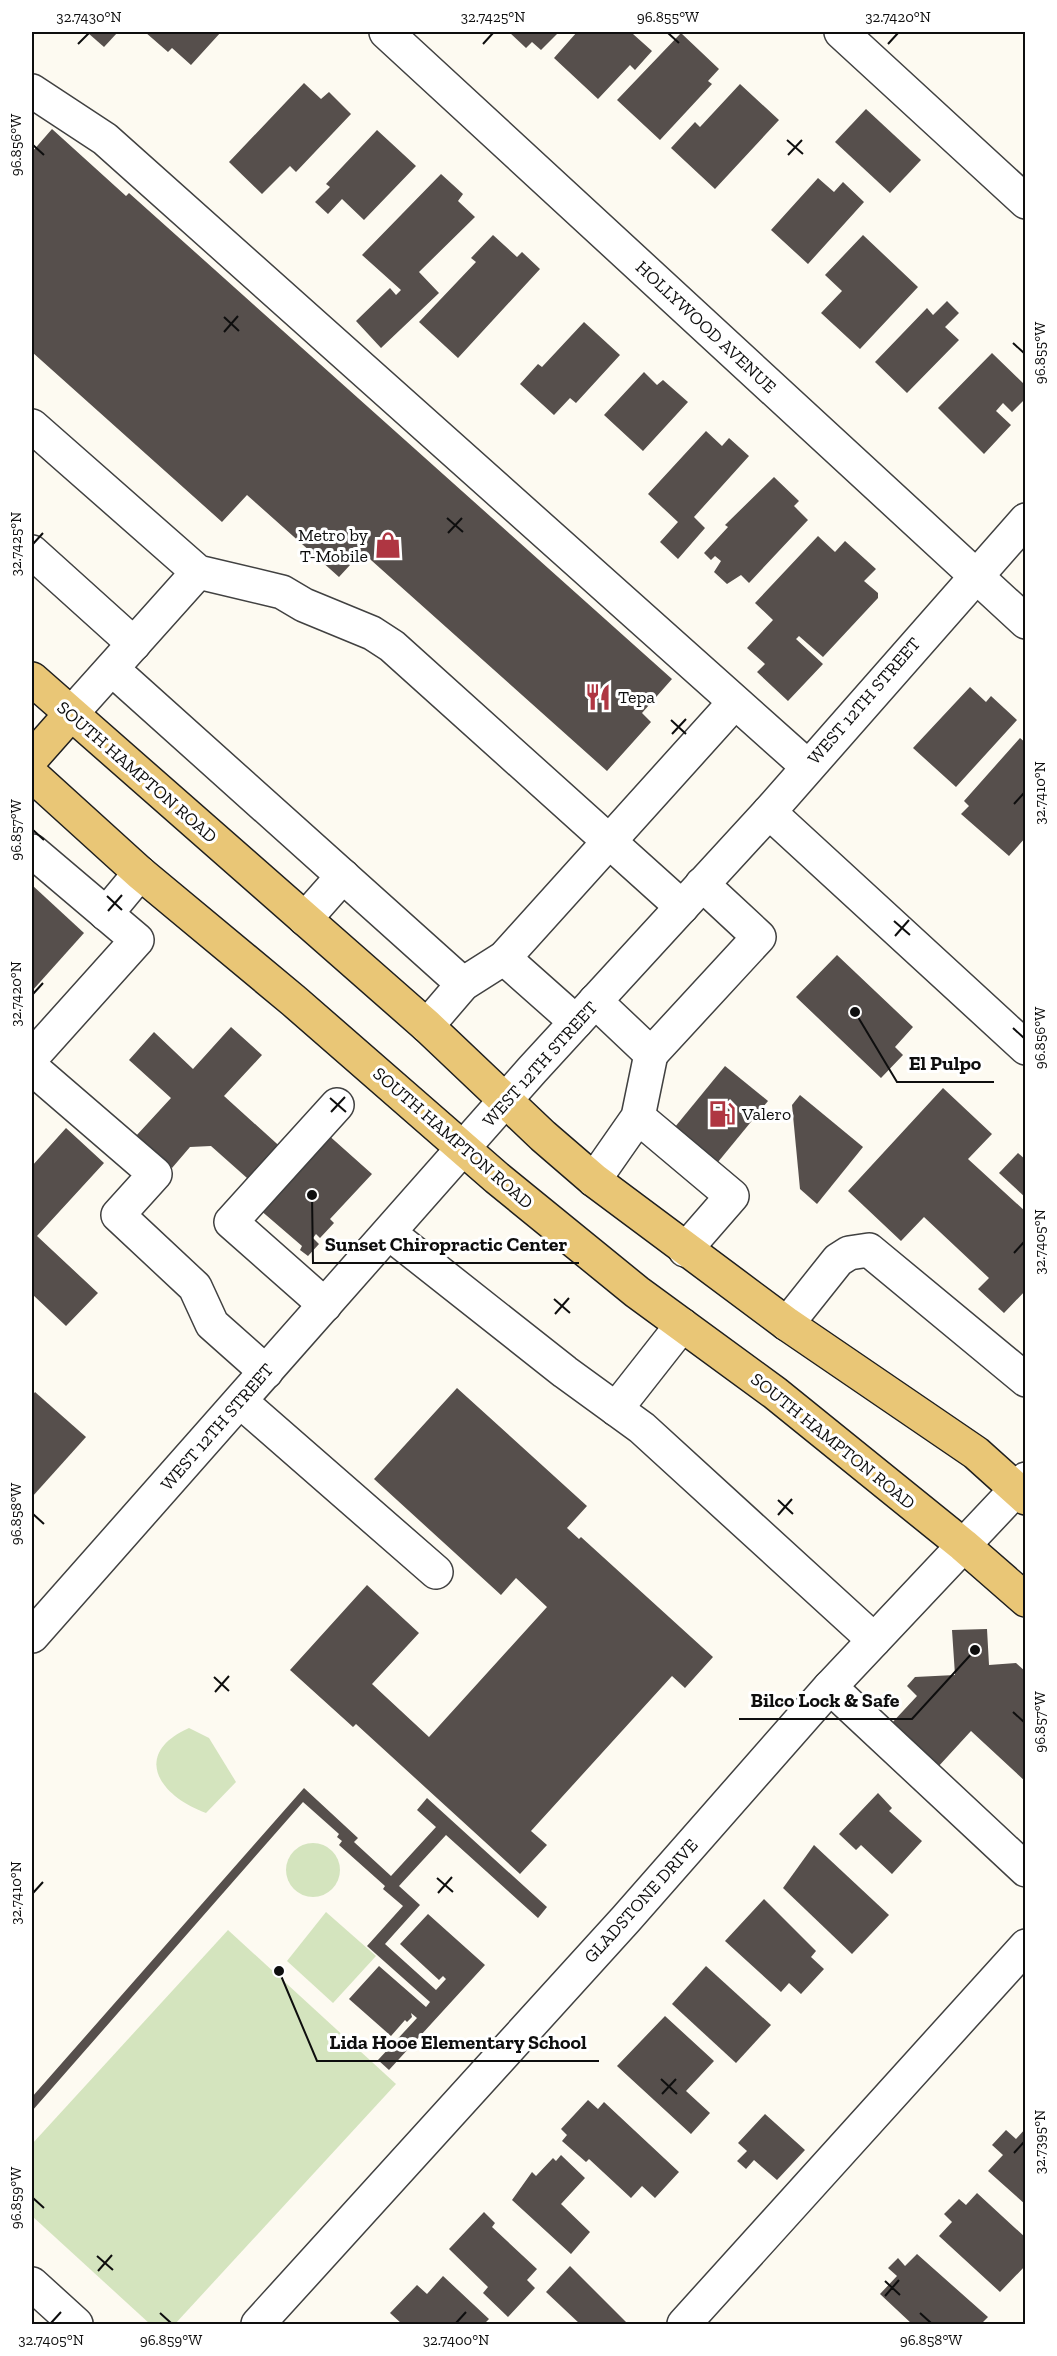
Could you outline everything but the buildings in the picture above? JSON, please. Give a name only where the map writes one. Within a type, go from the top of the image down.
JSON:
[{"type":"main road","name":"SOUTH HAMPTON ROAD","points":[[32,679],[70,715],[427,1026],[594,1180],[788,1324],[976,1453],[1022,1489]]},
{"type":"main road","points":[[32,772],[70,715]]},
{"type":"main road","name":"SOUTH HAMPTON ROAD","points":[[32,772],[140,873],[464,1149],[637,1292],[775,1393],[963,1545],[1026,1600]]},
{"type":"street","name":"HOLLYWOOD AVENUE","points":[[386,32],[1026,622]]},
{"type":"street","points":[[841,32],[1026,202]]},
{"type":"street","points":[[32,91],[105,139],[807,766]]},
{"type":"street","points":[[32,426],[198,572],[282,592],[304,605],[372,633],[392,646],[609,842],[759,938],[651,1054],[638,1118],[594,1180]]},
{"type":"street","name":"WEST 12TH STREET","points":[[32,1636],[506,1101],[769,812],[975,575],[1026,520]]},
{"type":"street","points":[[32,552],[134,644]]},
{"type":"street","points":[[70,715],[198,572]]},
{"type":"street","points":[[112,669],[463,984]]},
{"type":"street","points":[[427,1026],[463,984],[504,958],[734,703]]},
{"type":"street","points":[[769,812],[1026,1048]]},
{"type":"street","points":[[32,851],[137,940],[32,1057]]},
{"type":"street","points":[[106,914],[140,873]]},
{"type":"street","points":[[305,919],[343,876]]},
{"type":"street","points":[[504,958],[651,1054]]},
{"type":"street","points":[[32,1068],[155,1174],[118,1215],[195,1287],[212,1324],[266,1372]]},
{"type":"street","points":[[325,1305],[231,1222],[338,1105]]},
{"type":"street","points":[[638,1118],[732,1196],[686,1250]]},
{"type":"street","points":[[389,1233],[642,1428],[874,1640]]},
{"type":"street","points":[[788,1324],[838,1260],[849,1253],[869,1250],[1026,1380]]},
{"type":"street","points":[[616,1409],[682,1325]]},
{"type":"street","points":[[240,1401],[436,1572]]},
{"type":"street","name":"GLADSTONE DRIVE","points":[[258,2325],[626,1919],[830,1687],[963,1545],[1022,1489]]},
{"type":"street","points":[[830,1687],[1026,1870]]},
{"type":"street","points":[[684,2325],[1024,1949]]},
{"type":"street","points":[[32,2284],[76,2325]]},
{"type":"green space","points":[[189,1728],[209,1738],[236,1782],[206,1813],[189,1806],[175,1796],[158,1774],[156,1762],[161,1750],[171,1738]]},
{"type":"green space","points":[[308,1843],[318,1843],[328,1847],[336,1855],[340,1870],[336,1885],[328,1893],[318,1897],[308,1897],[298,1893],[290,1885],[286,1875],[286,1865],[290,1855],[298,1847]]},
{"type":"green space","points":[[326,1912],[376,1956],[333,2003],[287,1961]]},
{"type":"green space","points":[[228,1930],[396,2084],[175,2324],[150,2324],[32,2216],[32,2144]]},
{"type":"place","name":"Metro by T-Mobile","points":[[388,545]]},
{"type":"place","name":"Tepa","points":[[598,697]]},
{"type":"place","name":"El Pulpo","points":[[855,1012]]},
{"type":"place","name":"Valero","points":[[722,1114]]},
{"type":"place","name":"Sunset Chiropractic Center","points":[[312,1195]]},
{"type":"place","name":"Bilco Lock & Safe","points":[[975,1650]]},
{"type":"place","name":"Lida Hooe Elementary School","points":[[279,1971]]}]
